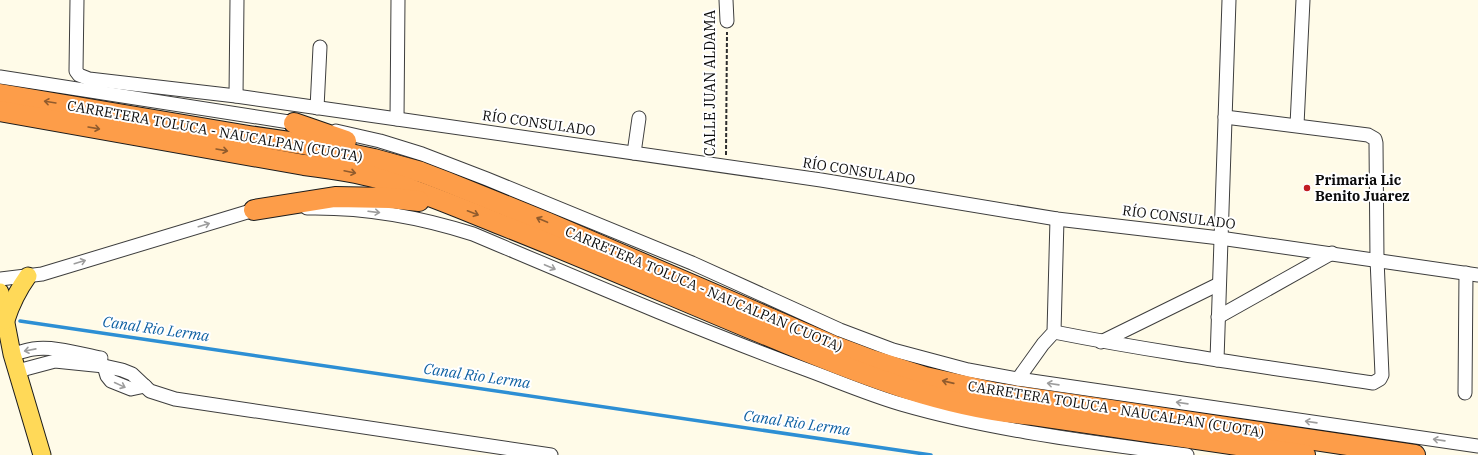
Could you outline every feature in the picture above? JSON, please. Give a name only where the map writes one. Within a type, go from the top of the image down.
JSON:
[{"type":"highway","name":"CARRETERA TOLUCA - NAUCALPAN (CUOTA)","points":[[0,94],[342,151],[421,172],[476,193],[668,273],[735,304],[832,345],[872,360],[926,377],[1021,397],[1415,455]]},
{"type":"highway","name":"CARRETERA TOLUCA - NAUCALPAN (CUOTA)","points":[[0,111],[376,178],[421,192],[518,231],[832,363],[927,395],[1008,413],[1039,416],[1305,455]]},
{"type":"highway","points":[[294,123],[333,138],[401,156],[444,172],[476,193]]},
{"type":"highway","points":[[254,210],[334,197],[390,198],[448,204]]},
{"type":"main road","points":[[6,322],[19,288],[28,276]]},
{"type":"main road","points":[[0,292],[6,322],[6,349],[9,377],[34,455]]},
{"type":"main road","points":[[6,349],[18,373],[42,455]]},
{"type":"street","name":"RÍO CONSULADO","points":[[77,0],[76,71],[78,75],[89,79],[236,96],[726,166],[1057,219],[1220,238],[1376,259],[1472,274]]},
{"type":"street","points":[[236,96],[237,0]]},
{"type":"street","points":[[397,119],[398,0]]},
{"type":"street","name":"CALLE JUAN ALDAMA","points":[[726,0],[727,21]]},
{"type":"street","points":[[1217,360],[1228,0]]},
{"type":"street","points":[[1297,125],[1303,0]]},
{"type":"street","points":[[317,108],[320,46]]},
{"type":"street","points":[[0,77],[315,126],[380,141],[422,154],[487,179],[692,263],[840,330],[893,350],[968,370],[1018,379],[1478,446]]},
{"type":"street","points":[[1054,332],[1101,342],[1373,383],[1380,379],[1382,375],[1376,259],[1376,142],[1368,135],[1225,117]]},
{"type":"street","points":[[634,153],[639,118]]},
{"type":"street","points":[[0,279],[42,274],[254,210],[311,208],[357,210],[394,215],[445,225],[473,234],[682,322],[900,404],[973,423],[1011,430],[1187,455]]},
{"type":"street","points":[[1018,379],[1043,344],[1054,332],[1057,219]]},
{"type":"street","points":[[1218,317],[1332,253]]},
{"type":"street","points":[[1465,393],[1472,274]]},
{"type":"street","points":[[1101,342],[1219,284]]},
{"type":"street","points":[[6,349],[53,349],[60,356],[122,370],[132,374],[150,390],[175,399],[551,455]]},
{"type":"street","points":[[18,373],[49,362],[68,350],[124,364],[152,382],[161,394]]},
{"type":"path","name":"CALLE JUAN ALDAMA","points":[[726,166],[727,21]]},
{"type":"waterway","name":"Canal Rio Lerma","points":[[20,321],[931,455]]},
{"type":"place","name":"Primaria Lic Benito Juarez","points":[[1307,188]]}]
